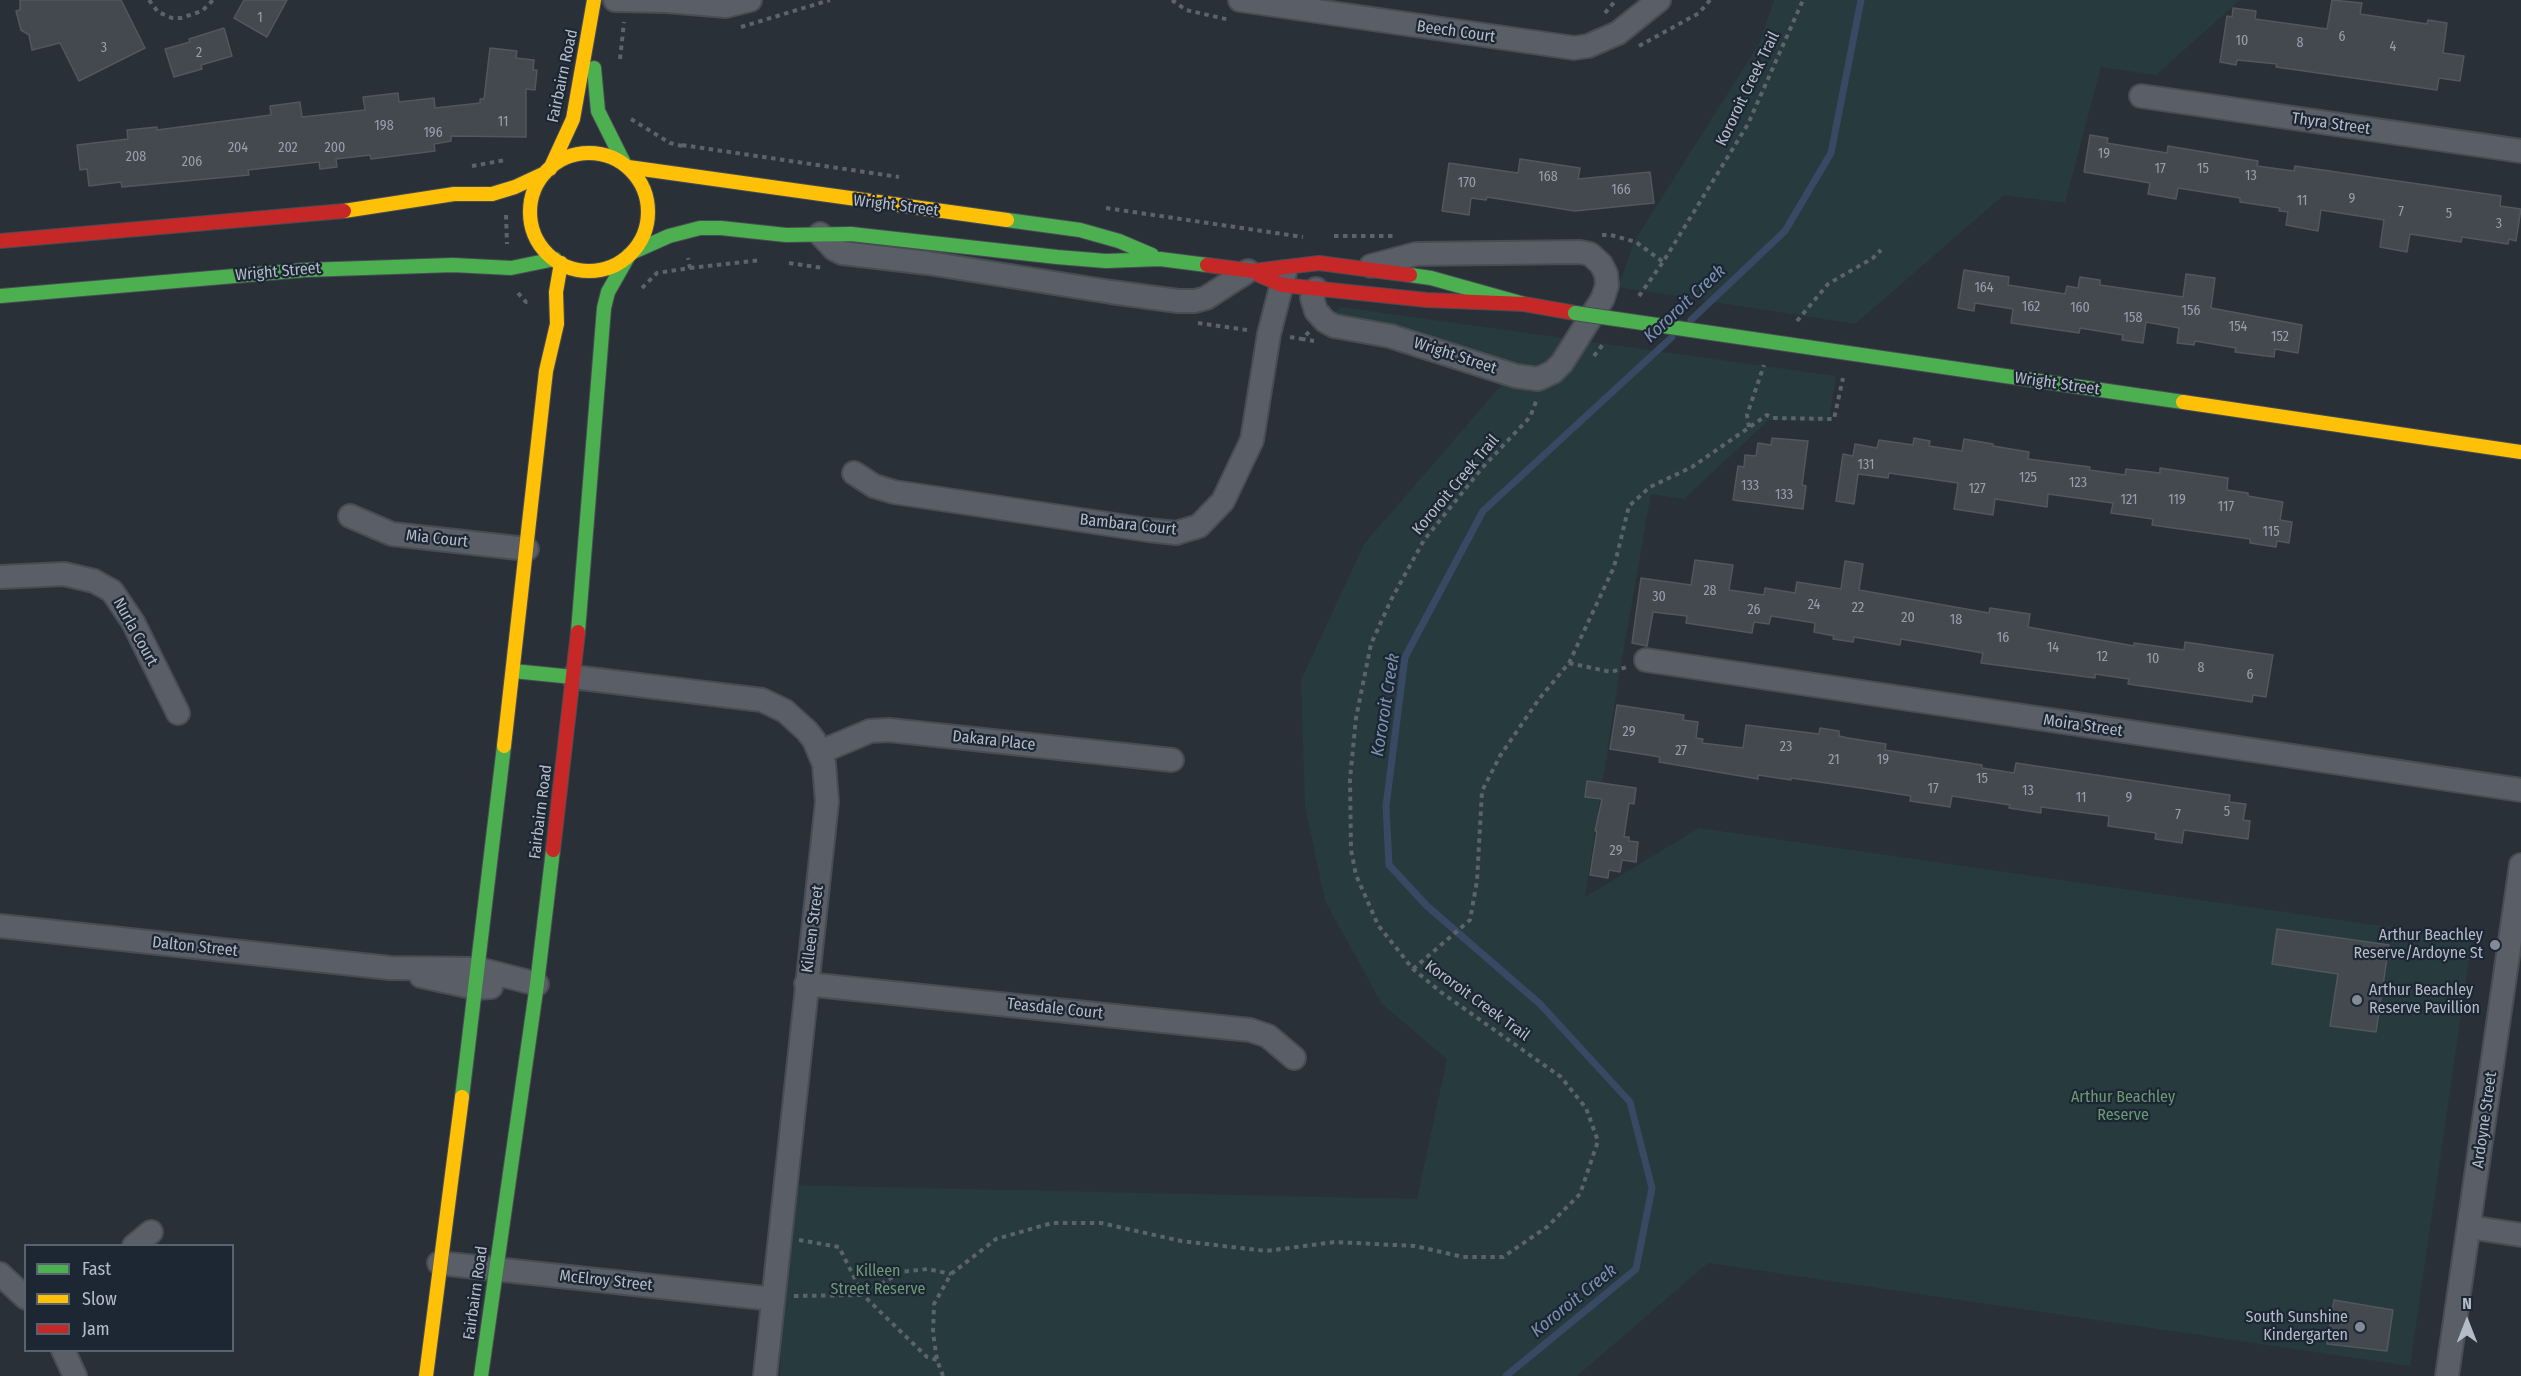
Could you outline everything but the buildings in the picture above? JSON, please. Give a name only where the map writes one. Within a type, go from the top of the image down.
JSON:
[{"type":"street","name":"Fairbairn Road","points":[[547,171],[571,127],[592,22],[594,0]]},
{"type":"street","points":[[615,0],[665,0],[726,6],[750,0]]},
{"type":"street","name":"Beech Court","points":[[1240,0],[1574,48],[1588,46],[1618,33],[1659,0]]},
{"type":"street","name":"Fairbairn Road","points":[[592,22],[596,100],[602,120],[626,166]]},
{"type":"street","name":"Thyra Street","points":[[2141,96],[2521,151]]},
{"type":"street","points":[[0,242],[348,210],[448,195],[492,194],[504,191],[547,171],[567,158],[586,153],[606,156],[626,166],[643,188],[648,213],[646,230],[631,254],[600,270],[584,270],[558,261],[539,242],[531,218],[533,194],[547,171]]},
{"type":"street","name":"Wright Street","points":[[626,166],[681,176],[1080,230],[1119,241],[1161,259]]},
{"type":"street","name":"Wright Street","points":[[631,254],[685,231],[721,228],[781,235],[864,235],[1074,259],[1106,261],[1161,259],[1284,276],[1316,289],[1427,300],[1524,304]]},
{"type":"street","points":[[820,234],[834,249],[842,253],[916,261],[1178,301],[1195,301],[1206,298],[1250,271]]},
{"type":"street","name":"Wright Street","points":[[1316,289],[1312,300],[1316,312],[1334,326],[1390,336],[1516,376],[1538,379],[1553,372],[1562,363],[1606,291],[1606,274],[1601,264],[1590,254],[1580,252],[1416,254],[1364,269]]},
{"type":"street","name":"Fairbairn Road","points":[[481,1376],[537,984],[573,677],[586,549],[591,457],[604,308],[612,284],[631,254]]},
{"type":"street","points":[[426,1376],[478,979],[528,549],[545,377],[557,324],[558,261]]},
{"type":"street","name":"Wright Street","points":[[0,296],[329,268],[471,265],[511,268],[558,261]]},
{"type":"street","name":"Wright Street","points":[[1284,276],[1319,263],[1431,278],[1524,304],[1575,313],[2521,452]]},
{"type":"street","points":[[1316,289],[1331,280],[1364,269]]},
{"type":"street","name":"Bambara Court","points":[[1250,271],[1263,298],[1269,334]]},
{"type":"street","name":"Bambara Court","points":[[854,472],[874,486],[894,492],[1148,530],[1176,533],[1190,531],[1199,526],[1223,501],[1252,440],[1269,334],[1284,276]]},
{"type":"street","name":"Mia Court","points":[[350,516],[393,534],[528,549]]},
{"type":"street","name":"Nurla Court","points":[[0,577],[64,574],[93,581],[112,591],[133,622],[178,713]]},
{"type":"street","name":"Moira Street","points":[[1646,660],[2521,790]]},
{"type":"street","points":[[513,671],[573,677]]},
{"type":"street","name":"Killeen Street","points":[[573,677],[762,700],[785,711],[811,735],[820,752],[827,776],[827,802],[765,1376]]},
{"type":"street","name":"Dakara Place","points":[[820,752],[870,731],[889,730],[1172,760]]},
{"type":"street","name":"Ardoyne Street","points":[[2447,1376],[2521,865]]},
{"type":"street","name":"Dalton Street","points":[[0,926],[537,984]]},
{"type":"street","name":"Teasdale Court","points":[[806,984],[1250,1030],[1269,1036],[1294,1058]]},
{"type":"street","points":[[2469,1227],[2521,1235]]},
{"type":"street","name":"McElroy Street","points":[[439,1263],[495,1271],[773,1299]]},
{"type":"street","points":[[0,1274],[24,1296]]},
{"type":"street","points":[[64,1352],[75,1376]]},
{"type":"path","points":[[149,0],[158,12],[172,18],[181,18],[202,11],[213,0]]},
{"type":"path","name":"Kororoit Creek Trail","points":[[1633,304],[1663,262],[1748,124],[1803,0]]},
{"type":"path","points":[[602,120],[622,114],[670,143],[904,178]]},
{"type":"path","points":[[681,176],[682,145]]},
{"type":"path","points":[[504,191],[512,288],[526,302],[557,304]]},
{"type":"path","points":[[1103,208],[1313,237]]},
{"type":"path","points":[[641,289],[657,273],[690,268],[685,231]]},
{"type":"path","points":[[1324,236],[1399,236]]},
{"type":"path","points":[[1580,252],[1583,236],[1611,236],[1636,242],[1663,262]]},
{"type":"path","points":[[1592,360],[1606,341]]},
{"type":"path","points":[[1413,969],[1470,920],[1477,881],[1482,791],[1500,756],[1539,699],[1569,663],[1614,567],[1629,506],[1650,487],[1692,467],[1767,415],[1773,418],[1834,419],[1847,352]]},
{"type":"path","name":"Kororoit Creek Trail","points":[[943,1376],[937,1360],[933,1333],[934,1304],[951,1274],[996,1239],[1052,1223],[1101,1222],[1181,1241],[1266,1251],[1335,1242],[1415,1246],[1463,1257],[1503,1257],[1547,1227],[1580,1194],[1598,1141],[1586,1108],[1562,1077],[1442,993],[1413,969],[1378,925],[1356,875],[1351,850],[1350,780],[1356,718],[1371,644],[1391,600],[1424,540],[1482,468],[1530,417],[1536,399],[1543,397]]},
{"type":"path","points":[[1569,663],[1611,672],[1646,660]]},
{"type":"path","points":[[781,1238],[839,1247],[863,1295],[927,1357],[937,1360]]},
{"type":"path","points":[[773,1299],[796,1296],[863,1295],[901,1272],[928,1269],[951,1274]]},
{"type":"green space","points":[[1774,0],[2240,0],[2156,75],[2101,67],[2065,203],[2004,195],[1855,324],[1618,287],[1635,240],[1759,44]]},
{"type":"green space","points":[[1341,307],[1836,376],[1829,421],[1769,420],[1684,499],[1651,494],[1618,682],[1585,897],[1699,828],[2472,939],[2410,1366],[1708,1263],[1577,1376],[780,1376],[787,1185],[1417,1199],[1447,1059],[1382,1004],[1325,901],[1305,806],[1301,680],[1364,544],[1518,366],[1333,314]]},
{"type":"waterway","name":"Kororoit Creek","points":[[1691,320],[1785,231],[1831,153],[1861,0]]},
{"type":"waterway","name":"Kororoit Creek","points":[[1506,1376],[1636,1269],[1652,1188],[1630,1102],[1540,1004],[1427,906],[1389,865],[1386,806],[1405,657],[1483,511],[1672,337]]},
{"type":"traffic: fast","points":[[594,68],[598,111],[625,165]]},
{"type":"traffic: fast","points":[[1007,220],[1080,230],[1119,241],[1152,255]]},
{"type":"traffic: fast","points":[[633,252],[669,236],[700,228],[721,228],[786,235],[851,234],[1057,257],[1106,261],[1160,259],[1207,265]]},
{"type":"traffic: fast","points":[[578,632],[604,308],[608,292],[629,255]]},
{"type":"traffic: fast","points":[[0,296],[305,270],[453,265],[511,268],[555,259]]},
{"type":"traffic: fast","points":[[1410,275],[1431,278],[1524,304]]},
{"type":"traffic: fast","points":[[1575,313],[1800,346]]},
{"type":"traffic: fast","points":[[1800,346],[2183,402]]},
{"type":"traffic: fast","points":[[513,671],[573,677]]},
{"type":"traffic: fast","points":[[462,1097],[504,746]]},
{"type":"traffic: fast","points":[[481,1376],[537,984],[553,850]]},
{"type":"traffic: slow","points":[[550,169],[573,119],[594,0]]},
{"type":"traffic: slow","points":[[589,153],[611,158],[631,170],[643,190],[648,212],[643,234],[631,254],[611,266],[589,271],[567,266],[547,254],[535,234],[530,212],[535,190],[547,170],[567,158],[589,153]]},
{"type":"traffic: slow","points":[[628,167],[1007,220]]},
{"type":"traffic: slow","points":[[344,211],[454,194],[492,194],[515,187],[545,173]]},
{"type":"traffic: slow","points":[[504,746],[546,371],[557,324],[556,292],[561,263]]},
{"type":"traffic: slow","points":[[2183,402],[2521,452]]},
{"type":"traffic: slow","points":[[426,1376],[462,1097]]},
{"type":"traffic: jam","points":[[0,241],[344,211]]},
{"type":"traffic: jam","points":[[1207,265],[1253,271],[1319,263],[1410,275]]},
{"type":"traffic: jam","points":[[1259,275],[1282,285],[1427,300],[1524,304],[1575,313]]},
{"type":"traffic: jam","points":[[553,850],[578,632]]},
{"type":"place","name":"Arthur Beachley Reserve/Ardoyne St","points":[[2495,945]]},
{"type":"place","name":"Arthur Beachley Reserve Pavillion","points":[[2357,1000]]},
{"type":"place","name":"South Sunshine Kindergarten","points":[[2360,1327]]},
{"type":"park label","name":"Arthur Beachley Reserve","points":[[2123,1107]]},
{"type":"park label","name":"Killeen Street Reserve","points":[[878,1281]]}]
